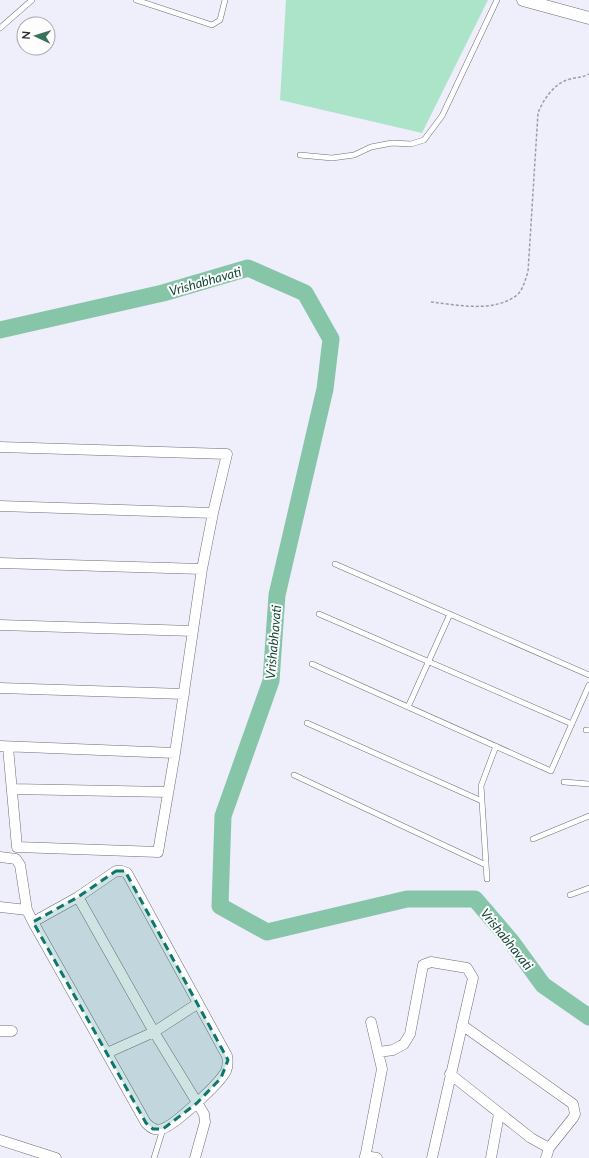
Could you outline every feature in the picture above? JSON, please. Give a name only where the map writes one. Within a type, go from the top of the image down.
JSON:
[{"type":"street","points":[[523,0],[589,18]]},
{"type":"street","points":[[0,447],[227,454],[213,512],[202,569],[175,753],[158,852],[17,847],[12,789],[4,746],[175,753]]},
{"type":"street","points":[[0,506],[213,512]]},
{"type":"street","points":[[0,563],[202,569]]},
{"type":"street","points":[[0,625],[193,631]]},
{"type":"street","points":[[0,688],[184,694]]},
{"type":"street","points":[[12,789],[168,792]]},
{"type":"street","points":[[0,857],[13,858],[18,862],[22,870],[27,910],[33,922],[146,1123],[153,1129],[163,1129],[197,1103],[222,1078],[226,1071],[228,1060],[127,873],[116,871],[78,897],[33,922]]},
{"type":"street","points":[[78,897],[154,1032],[204,1114],[205,1122],[195,1158]]},
{"type":"street","points":[[0,907],[27,910]]},
{"type":"street","points":[[379,1052],[393,1050],[404,1044],[410,1034],[422,968],[427,962],[467,968],[472,974],[473,978],[432,1158]]},
{"type":"street","points":[[107,1054],[154,1032],[197,1004]]},
{"type":"street","points":[[371,1022],[382,1069],[365,1157],[377,1158]]},
{"type":"street","points":[[462,1025],[573,1104],[575,1114],[549,1148],[546,1158]]},
{"type":"street","points":[[0,1031],[12,1031]]},
{"type":"street","points":[[450,1074],[531,1138],[549,1148]]},
{"type":"street","points":[[491,1158],[499,1114]]},
{"type":"street","points":[[0,1140],[56,1158]]},
{"type":"lane","points":[[0,28],[32,0]]},
{"type":"lane","points":[[136,0],[212,25],[220,20],[225,0]]},
{"type":"lane","points":[[300,155],[332,158],[354,155],[372,147],[392,143],[411,144],[424,140],[442,116],[497,0]]},
{"type":"lane","points":[[335,564],[589,675]]},
{"type":"lane","points":[[319,614],[572,724]]},
{"type":"lane","points":[[408,707],[450,614]]},
{"type":"lane","points":[[312,664],[551,771],[589,685]]},
{"type":"lane","points":[[307,723],[482,800]]},
{"type":"lane","points":[[487,879],[481,786],[496,746]]},
{"type":"lane","points":[[294,775],[486,865]]},
{"type":"lane","points":[[564,782],[589,784]]},
{"type":"lane","points":[[533,839],[589,816]]},
{"type":"lane","points":[[570,895],[589,888]]},
{"type":"lane","points":[[154,1158],[163,1129]]},
{"type":"path","points":[[431,302],[484,307],[517,295],[524,284],[528,272],[538,113],[545,100],[556,87],[566,80],[589,74]]},
{"type":"highlighted area","points":[[116,871],[125,871],[228,1060],[221,1078],[197,1103],[163,1129],[153,1129],[146,1123],[33,922],[78,897]]},
{"type":"green space","points":[[286,0],[488,0],[422,133],[280,100]]},
{"type":"waterway","name":"Vrishabhavati","points":[[0,330],[163,293],[248,268],[305,293],[331,339],[325,389],[277,595],[271,681],[223,816],[220,906],[267,932],[407,899],[475,899],[511,941],[543,985],[589,1017]]}]
